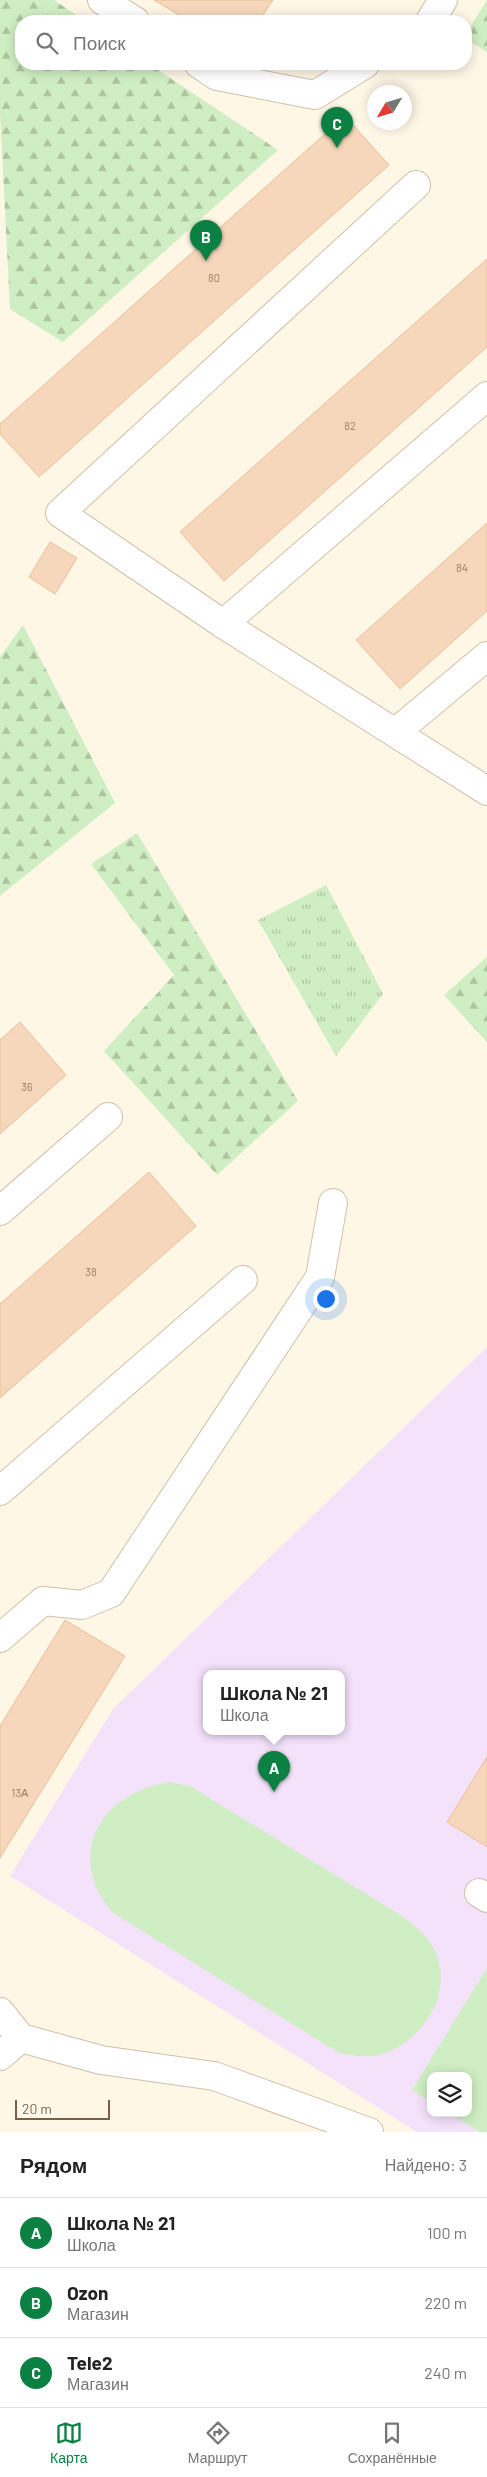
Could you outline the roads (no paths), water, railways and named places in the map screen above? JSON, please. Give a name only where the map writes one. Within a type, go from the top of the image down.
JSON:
[{"type":"lane","points":[[102,0],[125,15]]},
{"type":"lane","points":[[434,15],[443,0]]},
{"type":"lane","points":[[209,70],[218,76],[315,95],[355,70]]},
{"type":"lane","points":[[416,185],[60,513],[223,624],[396,732],[487,792]]},
{"type":"lane","points":[[223,624],[487,396]]},
{"type":"lane","points":[[396,732],[487,656]]},
{"type":"lane","points":[[0,1211],[108,1117]]},
{"type":"lane","points":[[0,1638],[43,1601],[82,1605],[111,1592],[320,1277],[333,1203]]},
{"type":"lane","points":[[0,1491],[243,1280]]},
{"type":"lane","points":[[0,2012],[21,2038],[101,2060],[214,2076],[369,2132]]},
{"type":"lane","points":[[0,2056],[21,2038]]},
{"type":"place","name":"Tele2","points":[[337,148]]},
{"type":"place","name":"Ozon","points":[[206,261]]},
{"type":"place","name":"Школа № 21","points":[[274,1792]]}]
